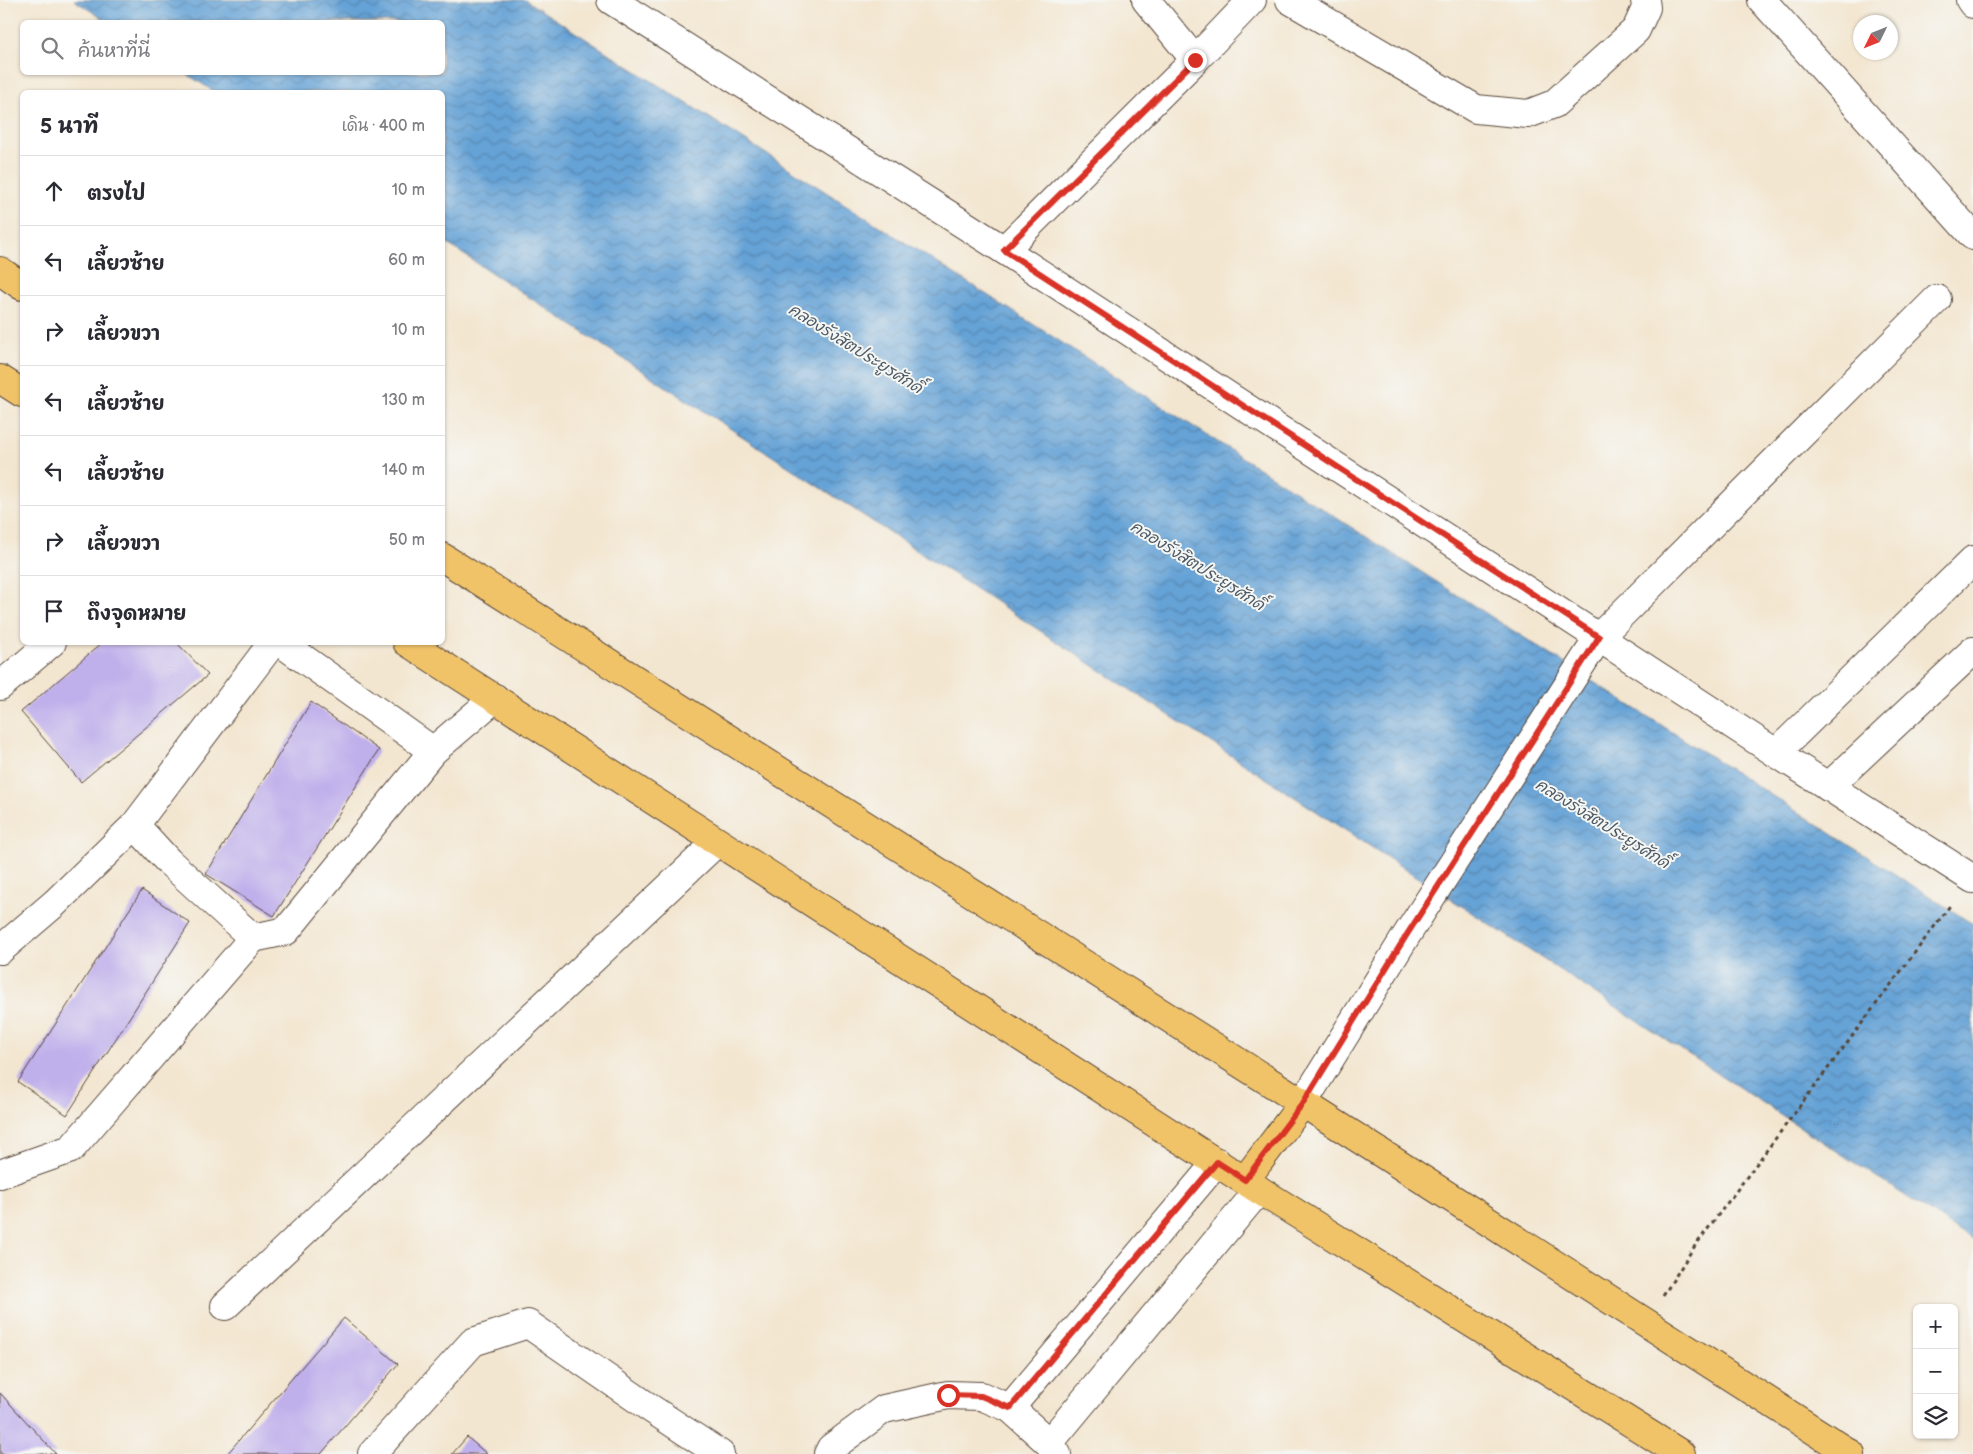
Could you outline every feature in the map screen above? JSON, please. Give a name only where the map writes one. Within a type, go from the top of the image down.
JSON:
[{"type":"main road","points":[[0,271],[20,285]]},
{"type":"main road","points":[[0,378],[20,392]]},
{"type":"main road","points":[[445,559],[1303,1103],[1851,1454]]},
{"type":"main road","points":[[412,645],[1252,1185],[1681,1454]]},
{"type":"main road","points":[[1252,1185],[1303,1103]]},
{"type":"street","points":[[611,0],[1004,250],[1828,787],[1972,878]]},
{"type":"street","points":[[1146,0],[1195,60]]},
{"type":"street","points":[[1004,250],[1195,60],[1252,0]]},
{"type":"street","points":[[1290,0],[1476,109],[1528,114],[1554,104],[1636,30],[1646,8],[1645,0]]},
{"type":"street","points":[[1762,0],[1973,236]]},
{"type":"street","points":[[1970,0],[1973,4]]},
{"type":"street","points":[[1303,1103],[1406,936],[1599,637],[1937,299]]},
{"type":"street","points":[[1776,753],[1973,560]]},
{"type":"street","points":[[0,686],[48,645]]},
{"type":"street","points":[[0,950],[55,903],[135,825],[271,645]]},
{"type":"street","points":[[284,645],[433,751]]},
{"type":"street","points":[[1828,787],[1973,651]]},
{"type":"street","points":[[0,1174],[71,1149],[253,938],[286,931],[433,751],[495,698]]},
{"type":"street","points":[[135,825],[168,861],[253,938]]},
{"type":"street","points":[[225,1306],[717,842]]},
{"type":"street","points":[[1010,1408],[1217,1162]]},
{"type":"street","points":[[828,1454],[831,1448],[884,1409],[948,1395],[981,1396],[1010,1408],[1053,1449],[1252,1185]]},
{"type":"street","points":[[372,1454],[474,1342],[528,1324],[720,1454]]},
{"type":"path","points":[[1646,1322],[1692,1250],[1972,878]]},
{"type":"water","name":"คลองรังสิตประยูรศักดิ์","points":[[74,0],[525,0],[1973,924],[1973,1240],[445,242],[445,90],[212,90],[188,75],[445,75],[445,20],[105,20]]},
{"type":"building","points":[[99,645],[179,645],[208,675],[81,782],[21,712]]},
{"type":"building","points":[[311,702],[379,750],[274,916],[206,874]]},
{"type":"building","points":[[142,890],[190,923],[67,1115],[18,1082]]},
{"type":"building","points":[[344,1318],[398,1364],[321,1454],[227,1454]]},
{"type":"building","points":[[0,1393],[56,1454],[0,1454]]},
{"type":"building","points":[[467,1437],[487,1454],[452,1454]]},
{"type":"route","points":[[948,1395],[981,1396],[1010,1408],[1217,1162],[1245,1180],[1303,1103],[1406,936],[1599,637],[1004,250],[1195,60]]}]
